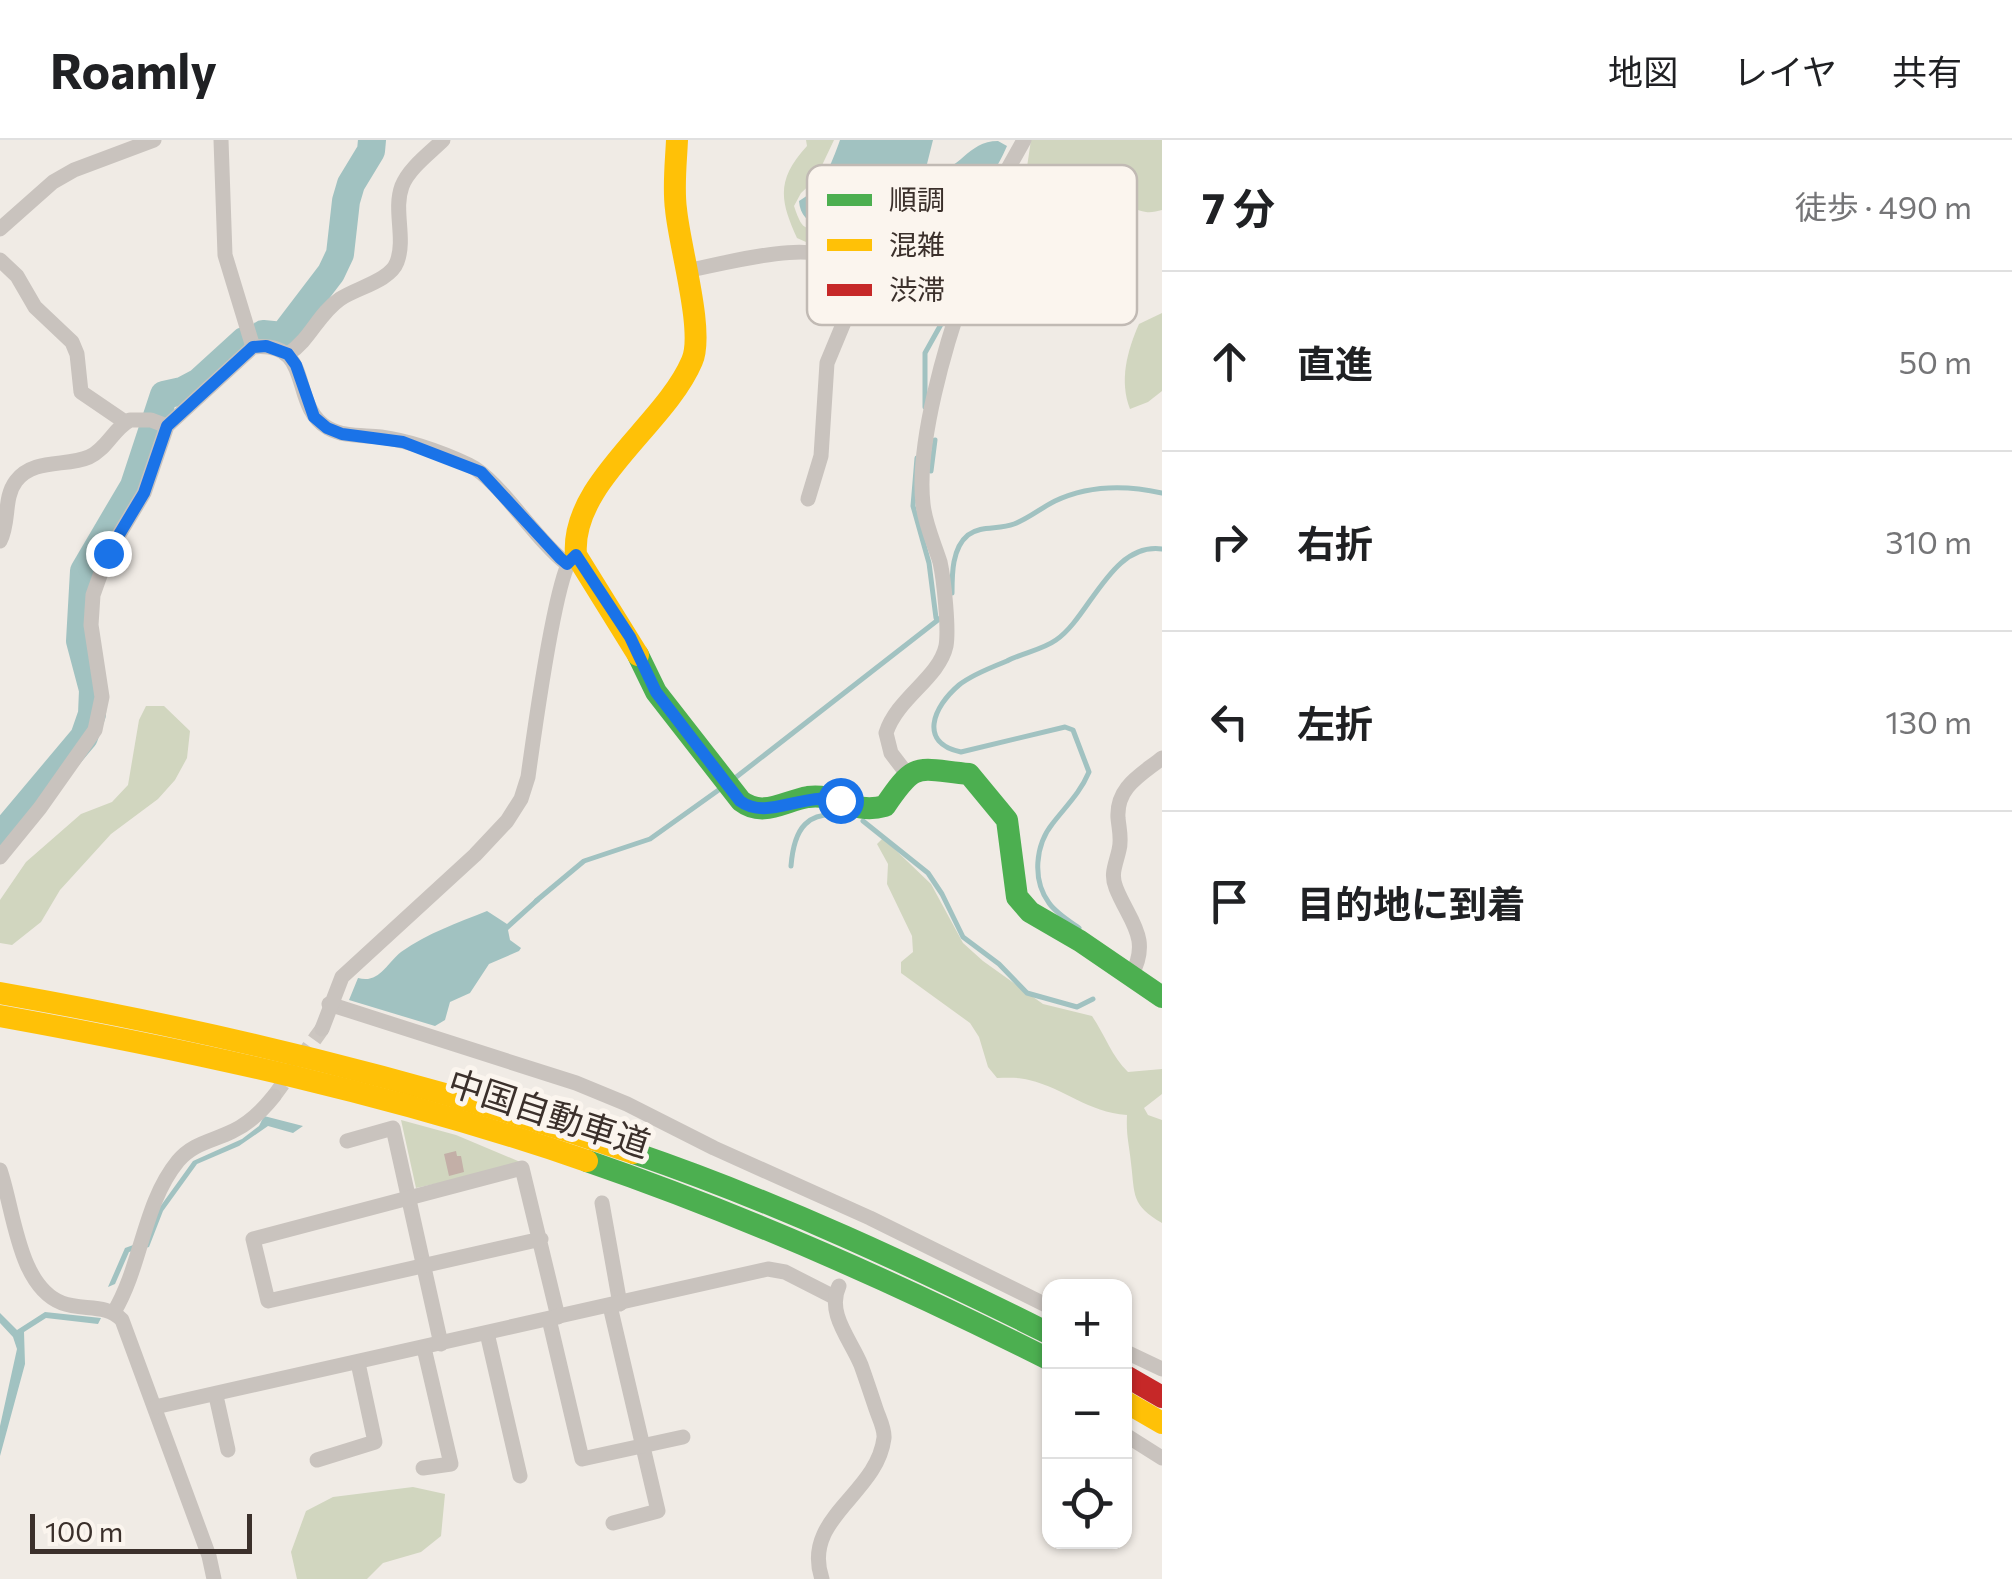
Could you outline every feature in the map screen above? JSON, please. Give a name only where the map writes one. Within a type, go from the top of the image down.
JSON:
[{"type":"main road","points":[[677,140],[675,206],[695,329],[694,358],[663,411],[607,470],[590,502],[571,559],[612,608],[667,708],[740,801],[761,810],[810,797],[840,800],[866,811],[892,799],[907,774],[918,769],[958,771],[980,784],[1007,820],[1012,882],[1017,897],[1030,912],[1162,997]]},
{"type":"main road","name":"中国自動車道","points":[[0,993],[142,1017],[246,1040],[459,1097],[565,1131],[762,1203],[950,1285],[1042,1330]]},
{"type":"main road","name":"中国自動車道","points":[[0,1016],[255,1065],[558,1150],[842,1260],[1042,1356]]},
{"type":"main road","points":[[1132,1380],[1162,1397]]},
{"type":"main road","points":[[1132,1406],[1162,1423]]},
{"type":"street","points":[[0,228],[53,182],[74,170],[154,140]]},
{"type":"street","points":[[220,140],[225,255],[253,347]]},
{"type":"street","points":[[288,354],[300,346],[323,312],[344,296],[392,272],[398,261],[402,187],[409,174],[443,140]]},
{"type":"street","points":[[1010,165],[1024,140]]},
{"type":"street","points":[[0,247],[35,307],[72,342],[81,392],[125,422],[160,423]]},
{"type":"street","points":[[685,271],[807,253]]},
{"type":"street","points":[[0,260],[16,276]]},
{"type":"street","points":[[808,500],[820,456],[827,362],[843,325]]},
{"type":"street","points":[[907,774],[891,753],[886,733],[903,701],[936,667],[947,641],[943,576],[926,520],[922,491],[924,451],[953,325]]},
{"type":"street","points":[[0,858],[95,730],[102,697],[91,624],[93,595],[108,553],[144,493],[160,423],[253,347],[266,346],[288,354],[296,365],[314,417],[327,428],[342,434],[403,442],[470,466],[481,472],[522,519],[571,559],[521,799],[507,821],[474,856],[342,977],[322,1029]]},
{"type":"street","points":[[0,541],[6,528],[5,488],[29,470],[95,454],[125,422]]},
{"type":"street","points":[[1130,976],[1140,945],[1137,929],[1117,892],[1112,873],[1120,846],[1120,798],[1125,788],[1162,758]]},
{"type":"street","points":[[330,1004],[576,1083],[1042,1303]]},
{"type":"street","points":[[114,1312],[157,1196],[179,1160],[190,1148],[232,1132],[253,1119],[274,1096]]},
{"type":"street","points":[[347,1140],[393,1128],[442,1344]]},
{"type":"street","points":[[540,1239],[268,1301],[253,1239],[522,1168],[540,1239],[582,1459],[683,1437]]},
{"type":"street","points":[[0,1170],[22,1251],[43,1292],[71,1306],[114,1312],[128,1332],[214,1579]]},
{"type":"street","points":[[602,1204],[615,1305],[658,1511],[613,1523]]},
{"type":"street","points":[[155,1408],[768,1270],[785,1272],[836,1292],[838,1318],[885,1434],[870,1474],[821,1535],[816,1561],[822,1579]]},
{"type":"street","points":[[488,1333],[520,1476]]},
{"type":"street","points":[[423,1468],[451,1464],[424,1348]]},
{"type":"street","points":[[1132,1355],[1162,1369]]},
{"type":"street","points":[[318,1460],[375,1442],[358,1364]]},
{"type":"street","points":[[216,1396],[228,1450]]},
{"type":"street","points":[[1132,1439],[1162,1458]]},
{"type":"green space","points":[[806,140],[834,140],[822,165],[807,165],[807,187],[794,206],[807,228],[807,242],[797,238],[784,190],[790,169],[807,146]]},
{"type":"green space","points":[[1031,140],[1162,140],[1162,210],[1137,209],[1137,165],[1027,165]]},
{"type":"green space","points":[[1162,313],[1162,391],[1130,409],[1125,377],[1131,345],[1139,324]]},
{"type":"green space","points":[[146,706],[164,706],[190,731],[187,758],[175,780],[158,799],[111,834],[60,890],[41,922],[12,945],[0,943],[0,900],[26,862],[81,814],[112,802],[128,785],[139,720]]},
{"type":"green space","points":[[883,838],[931,884],[963,943],[983,961],[1043,1004],[1092,1016],[1128,1072],[1162,1069],[1162,1094],[1144,1108],[1148,1115],[1162,1120],[1162,1223],[1145,1211],[1136,1198],[1127,1115],[1100,1110],[1029,1080],[997,1078],[988,1067],[979,1037],[970,1023],[901,973],[901,962],[913,952],[912,936],[887,884],[888,864],[877,844]]},
{"type":"green space","points":[[401,1120],[456,1135],[525,1164],[416,1188]]},
{"type":"green space","points":[[413,1487],[445,1494],[441,1536],[421,1552],[383,1563],[367,1579],[297,1579],[291,1552],[306,1511],[333,1497]]},
{"type":"water","points":[[840,140],[933,140],[928,165],[830,165]]},
{"type":"water","points":[[998,141],[1007,146],[997,165],[953,165],[987,142]]},
{"type":"water","points":[[807,195],[807,218],[801,210],[799,201]]},
{"type":"water","points":[[536,898],[540,901],[508,930],[510,940],[521,948],[519,951],[489,964],[470,993],[450,1002],[445,1020],[435,1026],[349,1000],[358,978],[377,976],[401,952],[422,939],[487,911],[507,924]]},
{"type":"water","points":[[264,1116],[303,1126],[293,1133],[268,1126],[239,1146],[197,1164],[163,1211],[149,1247],[129,1252],[115,1284],[108,1287],[125,1248],[147,1240],[157,1211],[193,1161],[242,1139],[259,1126]]},
{"type":"water","points":[[45,1312],[101,1318],[98,1324],[46,1318],[24,1332],[25,1364],[0,1456],[0,1426],[17,1349],[13,1337],[0,1323],[0,1313],[17,1330]]},
{"type":"building","points":[[456,1151],[464,1172],[449,1176],[444,1154]]},
{"type":"waterway","points":[[263,334],[283,336],[331,273],[340,254],[351,184],[371,151],[372,140]]},
{"type":"waterway","points":[[925,407],[925,353],[941,325]]},
{"type":"waterway","points":[[0,837],[84,737],[92,714],[93,690],[80,641],[84,571],[134,486],[164,395],[199,382],[244,341]]},
{"type":"waterway","points":[[931,471],[935,440]]},
{"type":"waterway","points":[[917,458],[913,506],[929,563],[936,618]]},
{"type":"waterway","points":[[952,593],[956,554],[963,540],[973,532],[1014,524],[1055,501],[1094,489],[1162,493]]},
{"type":"waterway","points":[[1079,928],[1049,903],[1038,873],[1039,852],[1047,832],[1089,772],[1073,730],[1065,727],[961,752],[939,741],[934,723],[942,703],[959,685],[1056,640],[1115,569],[1144,550],[1162,549]]},
{"type":"waterway","points":[[735,778],[943,616]]},
{"type":"waterway","points":[[536,901],[584,861],[650,839],[720,789]]},
{"type":"waterway","points":[[791,866],[795,841],[805,824],[822,816],[848,816]]},
{"type":"waterway","points":[[863,821],[928,873],[963,937],[999,964],[1027,993],[1077,1007],[1093,999]]},
{"type":"tunnel","points":[[274,1096],[322,1029]]},
{"type":"traffic: fast","points":[[638,655],[656,692],[741,801],[749,806],[774,807],[819,797],[873,808],[885,806],[904,781],[919,771],[969,774],[1007,820],[1017,897],[1030,912],[1162,997]]},
{"type":"traffic: fast","points":[[634,1153],[845,1236],[1042,1330]]},
{"type":"traffic: fast","points":[[587,1161],[822,1253],[1042,1356]]},
{"type":"traffic: slow","points":[[638,655],[576,555],[578,529],[588,503],[679,385],[692,361],[693,310],[675,201],[677,140]]},
{"type":"traffic: slow","points":[[0,993],[161,1024],[320,1061],[478,1103],[634,1153]]},
{"type":"traffic: slow","points":[[0,1016],[296,1077],[443,1116],[587,1161]]},
{"type":"traffic: slow","points":[[1132,1406],[1162,1423]]},
{"type":"traffic: jam","points":[[1132,1380],[1162,1397]]},
{"type":"route","points":[[108,553],[144,493],[167,426],[245,351],[266,346],[282,351],[296,365],[314,417],[327,428],[342,434],[403,442],[470,466],[493,484],[567,564],[576,555],[630,637],[656,692],[740,801],[761,810],[810,797],[840,800]]}]
